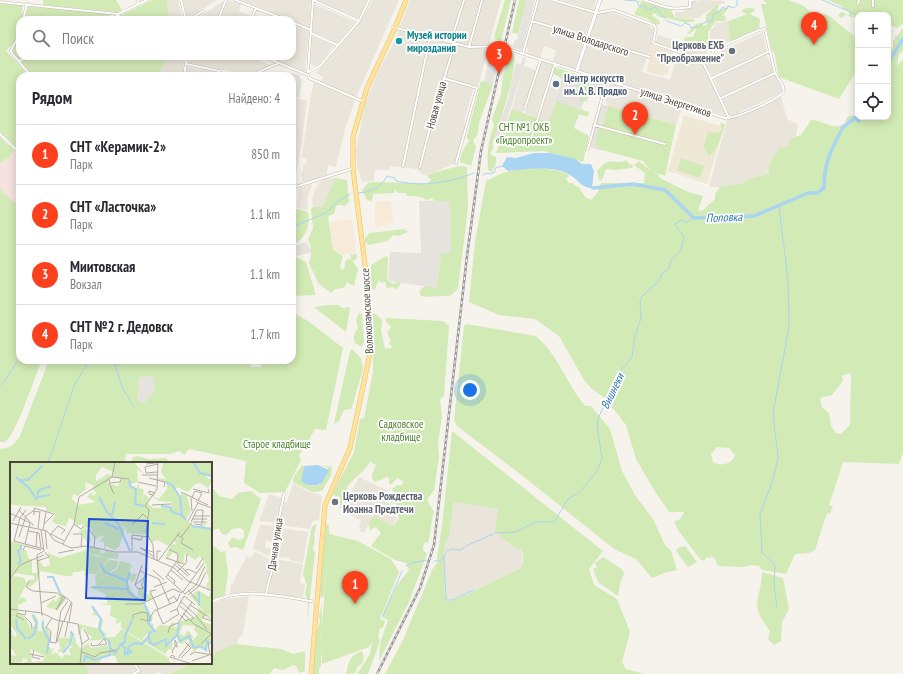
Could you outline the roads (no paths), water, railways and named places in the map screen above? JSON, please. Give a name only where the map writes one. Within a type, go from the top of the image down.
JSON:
[{"type":"main road","name":"Волоколамское шоссе","points":[[316,602],[323,505],[348,447],[368,353],[364,274],[350,170],[350,142],[361,101],[405,0]]},
{"type":"main road","name":"Волоколамское шоссе","points":[[310,674],[325,505],[350,448],[370,353],[366,273],[352,152],[353,137],[361,101]]},
{"type":"street","points":[[137,5],[138,0]]},
{"type":"street","points":[[116,16],[147,0]]},
{"type":"street","points":[[180,0],[185,16]]},
{"type":"street","points":[[220,16],[226,0]]},
{"type":"street","points":[[235,0],[276,16]]},
{"type":"street","points":[[359,21],[313,0],[308,73],[309,78],[361,101]]},
{"type":"street","points":[[274,60],[308,73],[320,66],[359,21],[369,0]]},
{"type":"street","points":[[451,41],[464,0]]},
{"type":"street","points":[[469,47],[482,0]]},
{"type":"street","points":[[523,53],[538,0]]},
{"type":"street","points":[[553,0],[596,12],[614,10],[650,23],[656,29],[653,43],[702,60],[712,78],[729,118],[781,95],[784,92],[783,86],[775,73],[765,29],[759,30],[714,50],[712,54]]},
{"type":"street","points":[[577,70],[600,0]]},
{"type":"street","points":[[644,0],[682,10],[690,7],[690,1],[694,0]]},
{"type":"street","points":[[858,4],[859,0]]},
{"type":"street","points":[[873,0],[873,6]]},
{"type":"street","points":[[0,2],[122,13]]},
{"type":"street","points":[[24,16],[27,4]]},
{"type":"street","points":[[253,16],[256,8]]},
{"type":"street","points":[[195,16],[202,11]]},
{"type":"street","name":"улица Володарского","points":[[532,21],[650,57]]},
{"type":"street","points":[[296,24],[311,30]]},
{"type":"street","points":[[394,27],[455,42],[469,47],[502,46]]},
{"type":"street","points":[[311,33],[338,45]]},
{"type":"street","points":[[404,166],[430,36]]},
{"type":"street","points":[[16,40],[10,50],[12,56],[16,59]]},
{"type":"street","name":"Новая улица","points":[[420,167],[443,78],[455,42]]},
{"type":"street","name":"улица Энергетиков","points":[[508,49],[729,118]]},
{"type":"street","points":[[712,78],[770,51]]},
{"type":"street","points":[[525,108],[541,59]]},
{"type":"street","points":[[17,60],[28,72]]},
{"type":"street","points":[[185,72],[186,60]]},
{"type":"street","points":[[258,72],[279,63]]},
{"type":"street","points":[[529,146],[537,126],[538,116],[555,63]]},
{"type":"street","points":[[186,64],[219,72]]},
{"type":"street","points":[[721,98],[775,73]]},
{"type":"street","points":[[443,78],[477,88],[456,163]]},
{"type":"street","points":[[588,149],[607,80]]},
{"type":"street","points":[[594,125],[665,144]]},
{"type":"street","points":[[0,134],[16,149]]},
{"type":"street","points":[[296,187],[350,170]]},
{"type":"street","name":"Дачная улица","points":[[266,595],[278,542],[278,523],[284,494]]},
{"type":"street","points":[[212,602],[247,594],[316,602]]},
{"type":"street","points":[[133,674],[139,671],[135,664]]},
{"type":"water","points":[[534,153],[550,153],[575,159],[582,164],[591,164],[594,171],[593,188],[586,187],[570,175],[557,170],[540,168],[508,171],[502,166],[507,157],[516,158]]},
{"type":"water","points":[[318,465],[329,470],[322,483],[311,485],[301,481],[304,466]]},
{"type":"waterway","points":[[624,0],[637,1],[639,6],[644,6],[649,10],[655,7],[667,21],[681,26],[685,23],[690,25],[691,28],[698,27],[706,21],[712,21],[713,14],[719,12],[723,7],[726,9],[728,6],[734,8],[737,5],[737,0]]},
{"type":"waterway","points":[[822,0],[855,14]]},
{"type":"waterway","name":"Поповка","points":[[895,37],[903,41]]},
{"type":"waterway","name":"Поповка","points":[[891,58],[903,39]]},
{"type":"waterway","name":"Поповка","points":[[593,188],[633,184],[665,190],[694,218],[754,216],[808,193],[817,193],[824,188],[826,165],[837,138],[843,127],[855,118]]},
{"type":"waterway","name":"Поповка","points":[[483,175],[495,172],[495,168],[503,166]]},
{"type":"waterway","name":"Поповка","points":[[359,193],[376,188],[387,176],[395,178],[396,181],[426,184],[445,182],[474,173]]},
{"type":"waterway","name":"Поповка","points":[[296,225],[326,213],[337,202],[350,194]]},
{"type":"waterway","points":[[777,608],[774,583],[775,565],[762,553],[760,514],[772,483],[778,458],[773,413],[789,327],[788,280],[779,206]]},
{"type":"waterway","name":"Вишнеки","points":[[495,533],[516,532],[535,522],[554,522],[568,499],[579,493],[597,471],[602,459],[597,425],[598,419],[618,374],[632,357],[635,336],[641,318],[640,302],[642,296],[660,280],[661,275],[670,267],[671,260],[681,250],[684,237],[675,224],[681,220],[687,222],[694,218]]},
{"type":"waterway","name":"Поповка","points":[[0,385],[4,382],[16,363]]},
{"type":"waterway","points":[[48,462],[74,386],[87,364]]},
{"type":"waterway","points":[[114,364],[123,389],[134,407]]},
{"type":"waterway","name":"Вишнеки","points":[[466,546],[493,534]]},
{"type":"waterway","name":"Вишнеки","points":[[434,561],[440,561],[447,552],[452,549],[460,550],[465,547]]},
{"type":"waterway","points":[[444,556],[446,600],[453,600],[473,590]]},
{"type":"waterway","name":"Вишнеки","points":[[406,566],[412,563],[427,560]]},
{"type":"waterway","name":"Вишнеки","points":[[383,615],[402,571]]},
{"type":"railway","points":[[377,674],[420,588],[434,545],[467,256],[481,151],[515,0]]},
{"type":"place","name":"Музей истории мироздания","points":[[399,41]]},
{"type":"place","name":"СНТ №2 г. Дедовск","points":[[814,45]]},
{"type":"place","name":"Церковь ЕХБ \"Преображение\"","points":[[732,51]]},
{"type":"place","name":"Миитовская","points":[[499,74]]},
{"type":"place","name":"Центр искусств им. А. В. Прядко","points":[[556,84]]},
{"type":"place","name":"СНТ «Ласточка»","points":[[635,135]]},
{"type":"place","name":"Церковь Рождества Иоанна Предтечи","points":[[335,502]]},
{"type":"place","name":"СНТ «Керамик-2»","points":[[355,604]]},
{"type":"park label","name":"СНТ №1 ОКБ «Гидропроект»","points":[[524,133]]},
{"type":"park label","name":"Садковское кладбище","points":[[401,430]]},
{"type":"park label","name":"Старое кладбище","points":[[277,444]]}]
